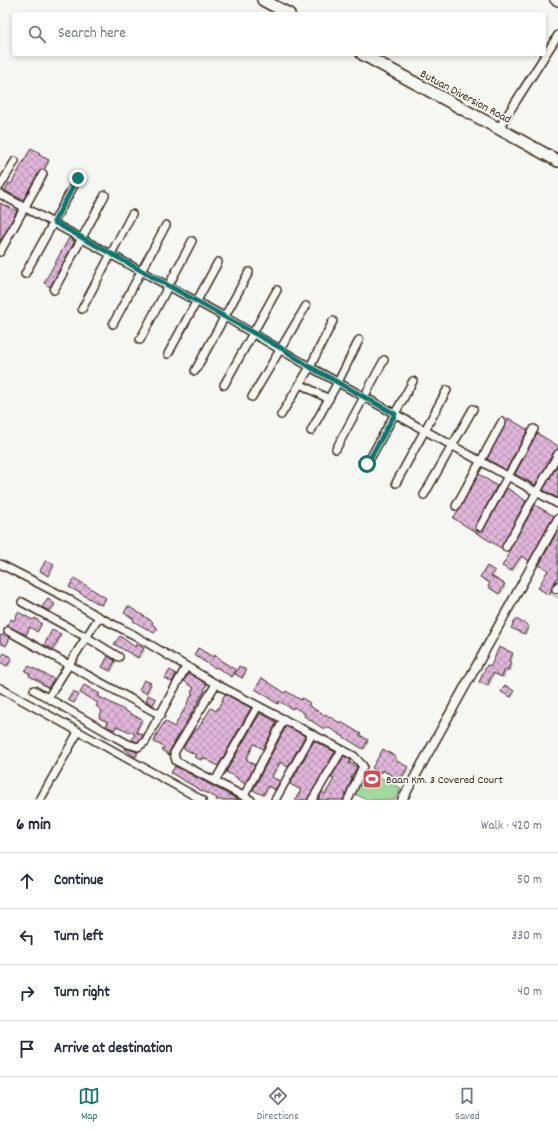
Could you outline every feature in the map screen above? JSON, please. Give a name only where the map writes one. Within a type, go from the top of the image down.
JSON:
[{"type":"main road","points":[[263,0],[285,12]]},
{"type":"main road","name":"Butuan Diversion Road","points":[[366,56],[558,161]]},
{"type":"street","points":[[554,0],[558,2]]},
{"type":"street","points":[[546,54],[558,35]]},
{"type":"street","points":[[499,128],[545,56]]},
{"type":"street","points":[[0,186],[15,161]]},
{"type":"street","points":[[0,252],[43,174]]},
{"type":"street","points":[[25,274],[78,178]]},
{"type":"street","points":[[0,194],[169,285],[281,348],[310,367],[558,504]]},
{"type":"street","points":[[54,290],[105,195]]},
{"type":"street","points":[[82,309],[132,214]]},
{"type":"street","points":[[112,324],[166,225]]},
{"type":"street","points":[[140,340],[192,241]]},
{"type":"street","points":[[168,354],[218,262]]},
{"type":"street","points":[[195,371],[249,272]]},
{"type":"street","points":[[224,385],[276,290]]},
{"type":"street","points":[[252,397],[306,306]]},
{"type":"street","points":[[281,415],[310,367],[333,321]]},
{"type":"street","points":[[311,431],[359,340]]},
{"type":"street","points":[[336,449],[384,360]]},
{"type":"street","points":[[367,464],[414,381]]},
{"type":"street","points":[[300,384],[328,399]]},
{"type":"street","points":[[396,483],[447,390]]},
{"type":"street","points":[[424,495],[473,409]]},
{"type":"street","points":[[456,506],[502,422]]},
{"type":"street","points":[[480,527],[534,429]]},
{"type":"street","points":[[506,547],[558,454]]},
{"type":"street","points":[[402,800],[558,519]]},
{"type":"street","points":[[0,564],[67,598],[134,635],[216,684],[354,756],[363,766],[349,800]]},
{"type":"street","points":[[22,602],[119,657]]},
{"type":"street","points":[[48,698],[99,617]]},
{"type":"street","points":[[8,631],[69,664],[114,691],[161,715]]},
{"type":"street","points":[[34,690],[117,738],[138,747],[146,742],[186,667]]},
{"type":"street","points":[[216,684],[174,753],[176,761],[251,800]]},
{"type":"street","points":[[0,688],[202,800]]},
{"type":"street","points":[[215,781],[258,706]]},
{"type":"street","points":[[244,796],[284,719]]},
{"type":"street","points":[[40,800],[78,732]]},
{"type":"street","points":[[275,800],[312,734]]},
{"type":"street","points":[[312,800],[342,750]]},
{"type":"green space","name":"Baan Km. 3 Covered Court","points":[[366,770],[401,788],[394,800],[367,800],[353,793]]},
{"type":"building","points":[[31,148],[40,153],[39,155],[49,160],[44,169],[39,172],[23,200],[5,191],[9,183],[11,184]]},
{"type":"building","points":[[0,203],[17,211],[0,242]]},
{"type":"building","points":[[69,238],[75,241],[50,287],[44,283]]},
{"type":"building","points":[[508,418],[528,430],[506,470],[487,459]]},
{"type":"building","points":[[537,433],[558,446],[558,449],[554,452],[535,485],[515,474]]},
{"type":"building","points":[[558,464],[558,498],[543,490]]},
{"type":"building","points":[[479,474],[497,486],[475,527],[477,531],[480,532],[484,529],[507,488],[526,501],[501,548],[453,518]]},
{"type":"building","points":[[535,505],[554,516],[529,561],[521,556],[511,571],[502,566],[510,553],[508,552]]},
{"type":"building","points":[[558,530],[558,577],[552,586],[549,595],[538,588],[548,570],[539,565]]},
{"type":"building","points":[[46,560],[54,564],[48,576],[40,571]]},
{"type":"building","points":[[487,566],[495,571],[491,576],[505,584],[499,594],[488,587],[490,583],[480,577]]},
{"type":"building","points":[[74,578],[106,598],[101,605],[69,587]]},
{"type":"building","points":[[48,599],[55,604],[49,611],[42,607]]},
{"type":"building","points":[[128,606],[153,622],[152,624],[158,629],[154,633],[133,621],[134,619],[124,613]]},
{"type":"building","points":[[18,612],[33,620],[35,618],[41,623],[37,632],[30,627],[26,635],[7,626],[11,619],[14,621]]},
{"type":"building","points":[[516,619],[529,626],[524,634],[511,628]]},
{"type":"building","points":[[52,630],[61,634],[53,649],[44,645]]},
{"type":"building","points":[[4,633],[10,638],[6,646],[0,643],[0,635],[2,636]]},
{"type":"building","points":[[120,636],[135,647],[136,644],[144,648],[138,658],[114,644]]},
{"type":"building","points":[[499,647],[513,653],[509,661],[511,662],[508,670],[505,669],[502,677],[493,673],[487,686],[479,682],[487,665],[491,666]]},
{"type":"building","points":[[198,648],[213,657],[214,655],[221,659],[220,660],[236,670],[232,677],[194,655]]},
{"type":"building","points":[[4,653],[12,658],[7,666],[0,662],[0,659]]},
{"type":"building","points":[[108,656],[115,661],[110,671],[102,667]]},
{"type":"building","points":[[29,666],[54,679],[48,688],[41,682],[29,676],[30,674],[25,671]]},
{"type":"building","points":[[239,666],[246,670],[242,678],[235,674]]},
{"type":"building","points":[[170,670],[176,674],[172,682],[165,678]]},
{"type":"building","points":[[189,673],[207,684],[170,750],[169,755],[162,750],[164,747],[154,742],[165,721],[174,727],[188,703],[193,693],[191,692],[194,688],[184,681]]},
{"type":"building","points":[[262,678],[285,693],[286,691],[301,700],[302,698],[310,703],[308,705],[324,715],[325,714],[340,723],[341,722],[361,734],[360,735],[368,740],[363,749],[331,729],[325,727],[324,729],[304,716],[305,714],[294,707],[292,709],[279,701],[278,704],[255,689]]},
{"type":"building","points":[[144,680],[151,683],[146,693],[139,690]]},
{"type":"building","points":[[84,685],[100,694],[98,696],[142,719],[136,732],[143,735],[141,739],[137,742],[132,740],[135,734],[116,726],[114,730],[106,726],[108,722],[99,718],[102,711],[96,706],[98,703],[80,693]]},
{"type":"building","points":[[505,685],[514,691],[511,697],[501,692]]},
{"type":"building","points":[[73,691],[79,695],[74,703],[68,700]]},
{"type":"building","points":[[225,694],[251,708],[218,766],[202,757],[201,760],[194,757],[196,755],[183,748],[211,708],[216,711]]},
{"type":"building","points":[[148,695],[156,699],[153,705],[146,701]]},
{"type":"building","points":[[260,713],[277,722],[263,749],[254,744],[246,759],[255,765],[245,784],[237,779],[238,778],[226,772]]},
{"type":"building","points":[[286,726],[305,736],[288,767],[280,762],[271,777],[280,781],[275,790],[268,786],[263,795],[253,790]]},
{"type":"building","points":[[314,741],[335,752],[307,800],[295,800],[301,790],[290,784]]},
{"type":"building","points":[[125,749],[138,752],[135,757]]},
{"type":"building","points":[[383,749],[396,757],[395,760],[408,767],[400,780],[382,770],[380,773],[372,768]]},
{"type":"building","points":[[344,756],[351,760],[349,763],[357,767],[351,778],[352,779],[343,800],[318,800],[322,792],[325,794],[334,779],[331,778]]},
{"type":"building","points":[[175,766],[239,800],[216,800],[217,798],[171,773]]},
{"type":"place","name":"Baan Km. 3 Covered Court","points":[[372,779]]},
{"type":"route","points":[[78,178],[54,222],[82,239],[169,285],[281,348],[310,367],[395,414],[367,464]]}]
